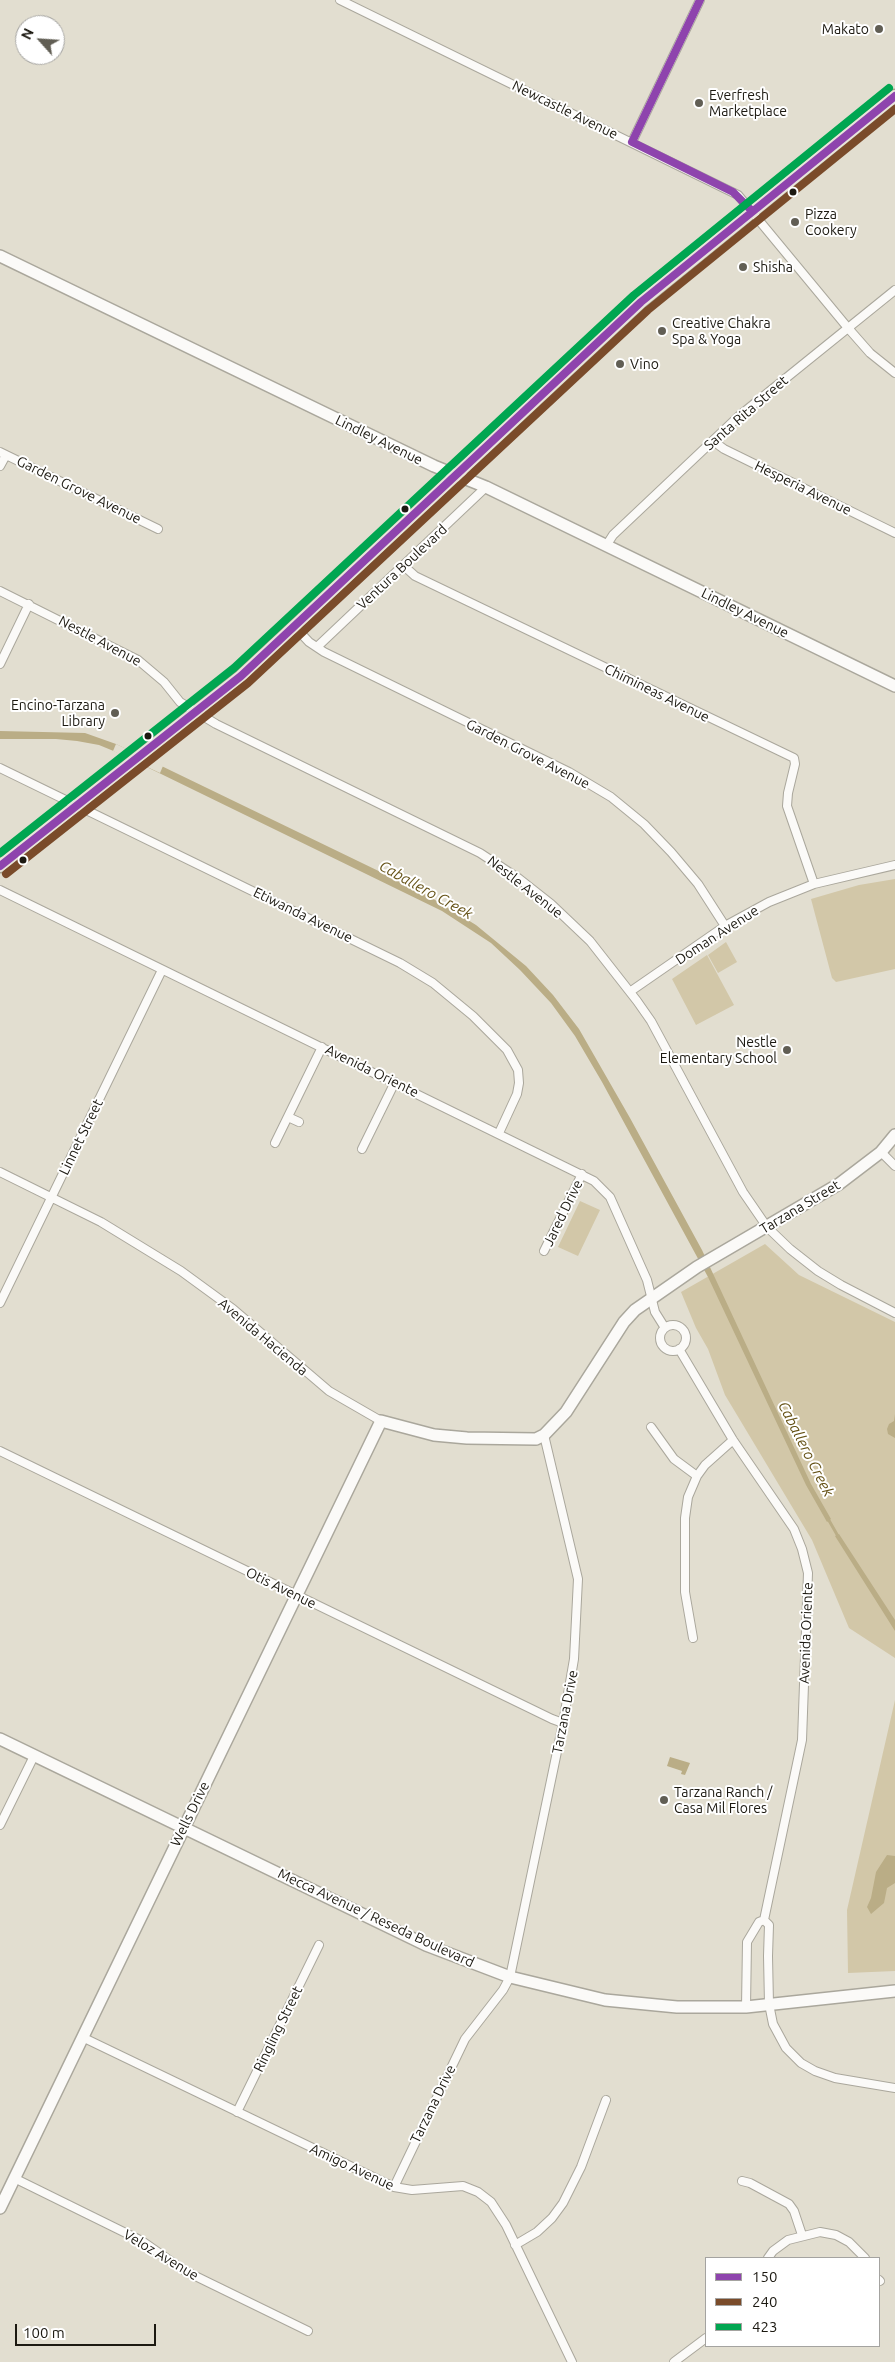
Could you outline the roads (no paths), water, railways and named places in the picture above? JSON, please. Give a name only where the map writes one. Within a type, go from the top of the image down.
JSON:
[{"type":"main road","points":[[0,866],[241,676],[641,302],[895,96]]},
{"type":"main road","name":"Lindley Avenue","points":[[0,256],[454,475],[486,487],[895,686]]},
{"type":"main road","name":"Tarzana Street","points":[[652,1296],[697,1267],[839,1184],[881,1152],[895,1135]]},
{"type":"main road","points":[[544,1435],[566,1412],[624,1322],[652,1296]]},
{"type":"main road","name":"Avenida Hacienda","points":[[380,1422],[434,1435],[467,1438],[536,1439],[544,1435]]},
{"type":"main road","name":"Wells Drive","points":[[0,2208],[380,1422]]},
{"type":"main road","name":"Mecca Avenue / Reseda Boulevard","points":[[0,1739],[426,1945],[510,1977],[566,1992],[626,2003],[685,2007],[746,2006],[895,1991]]},
{"type":"street","name":"Newcastle Avenue","points":[[340,0],[733,192],[752,211],[870,353],[895,373]]},
{"type":"street","points":[[632,142],[700,0]]},
{"type":"street","name":"Santa Rita Street","points":[[606,546],[613,535],[739,416],[895,290]]},
{"type":"street","name":"Hesperia Avenue","points":[[712,441],[724,449],[895,533]]},
{"type":"street","points":[[0,466],[3,453]]},
{"type":"street","name":"Garden Grove Avenue","points":[[3,453],[158,529]]},
{"type":"street","name":"Ventura Boulevard","points":[[317,647],[486,487]]},
{"type":"street","name":"Chimineas Avenue","points":[[404,566],[415,576],[794,758],[795,764],[787,806],[814,884]]},
{"type":"street","name":"Nestle Avenue","points":[[0,590],[138,660],[164,682],[180,702],[195,712],[480,853],[518,878],[551,904],[590,941],[631,991],[651,1021],[743,1192],[767,1227],[790,1249],[818,1271],[895,1313]]},
{"type":"street","points":[[0,664],[29,604]]},
{"type":"street","name":"Garden Grove Avenue","points":[[295,627],[317,647],[569,772],[611,797],[644,824],[671,852],[698,884],[725,926]]},
{"type":"street","name":"Etiwanda Avenue","points":[[0,768],[400,963],[433,983],[472,1016],[513,1058],[518,1070],[520,1083],[499,1133]]},
{"type":"street","name":"Doman Avenue","points":[[631,991],[725,926],[769,902],[814,884],[895,865]]},
{"type":"street","name":"Avenida Oriente","points":[[0,890],[582,1174],[594,1181],[610,1197],[647,1280],[656,1312],[665,1328],[660,1338],[663,1345],[672,1350],[679,1349],[733,1440],[794,1529],[802,1549],[808,1573],[802,1740],[764,1920]]},
{"type":"street","name":"Linnet Street","points":[[0,1303],[162,970]]},
{"type":"street","points":[[275,1143],[322,1047]]},
{"type":"street","points":[[362,1149],[395,1082]]},
{"type":"street","points":[[288,1116],[299,1122]]},
{"type":"street","points":[[881,1152],[895,1166]]},
{"type":"street","name":"Avenida Hacienda","points":[[0,1172],[101,1222],[180,1271],[233,1309],[329,1391],[380,1422]]},
{"type":"street","name":"Jared Drive","points":[[544,1251],[582,1174]]},
{"type":"street","points":[[665,1328],[677,1326],[684,1330],[686,1338],[679,1349]]},
{"type":"street","points":[[651,1427],[674,1459],[697,1476]]},
{"type":"street","name":"Tarzana Drive","points":[[394,2187],[465,2039],[503,1990],[510,1977],[563,1723],[574,1659],[578,1579],[544,1435]]},
{"type":"street","points":[[693,1638],[685,1592],[684,1518],[688,1497],[697,1476],[705,1465],[733,1440]]},
{"type":"street","name":"Otis Avenue","points":[[0,1451],[552,1720],[563,1723]]},
{"type":"street","points":[[0,1825],[34,1756]]},
{"type":"street","name":"Avenida Oriente","points":[[764,1920],[769,1925],[769,2004],[777,2032],[786,2048],[801,2063],[834,2078],[895,2088]]},
{"type":"street","name":"Avenida Oriente","points":[[746,2006],[747,1942],[759,1922],[764,1920]]},
{"type":"street","name":"Ringling Street","points":[[237,2112],[319,1945]]},
{"type":"street","name":"Amigo Avenue","points":[[82,2037],[394,2187],[412,2190],[463,2186],[478,2192],[491,2202],[515,2245],[572,2362]]},
{"type":"street","points":[[515,2245],[537,2232],[552,2218],[563,2203],[581,2167],[606,2100]]},
{"type":"street","name":"Veloz Avenue","points":[[14,2178],[142,2241],[185,2271],[308,2331]]},
{"type":"street","points":[[742,2181],[750,2183],[789,2204],[794,2211],[802,2235]]},
{"type":"street","points":[[769,2257],[773,2251],[788,2240],[820,2232],[836,2235],[850,2242],[864,2257]]},
{"type":"street","points":[[674,2362],[705,2339]]},
{"type":"waterway","name":"Caballero Creek","points":[[827,1517],[839,1538]]},
{"type":"place","name":"Makato","points":[[879,29]]},
{"type":"place","name":"Everfresh Marketplace","points":[[699,103]]},
{"type":"place","name":"Pizza Cookery","points":[[795,222]]},
{"type":"place","name":"Shisha","points":[[743,267]]},
{"type":"place","name":"Creative Chakra Spa & Yoga","points":[[662,331]]},
{"type":"place","name":"Vino","points":[[620,364]]},
{"type":"place","name":"Encino-Tarzana Library","points":[[115,713]]},
{"type":"place","name":"Nestle Elementary School","points":[[787,1050]]},
{"type":"place","name":"Tarzana Ranch / Casa Mil Flores","points":[[664,1800]]}]
